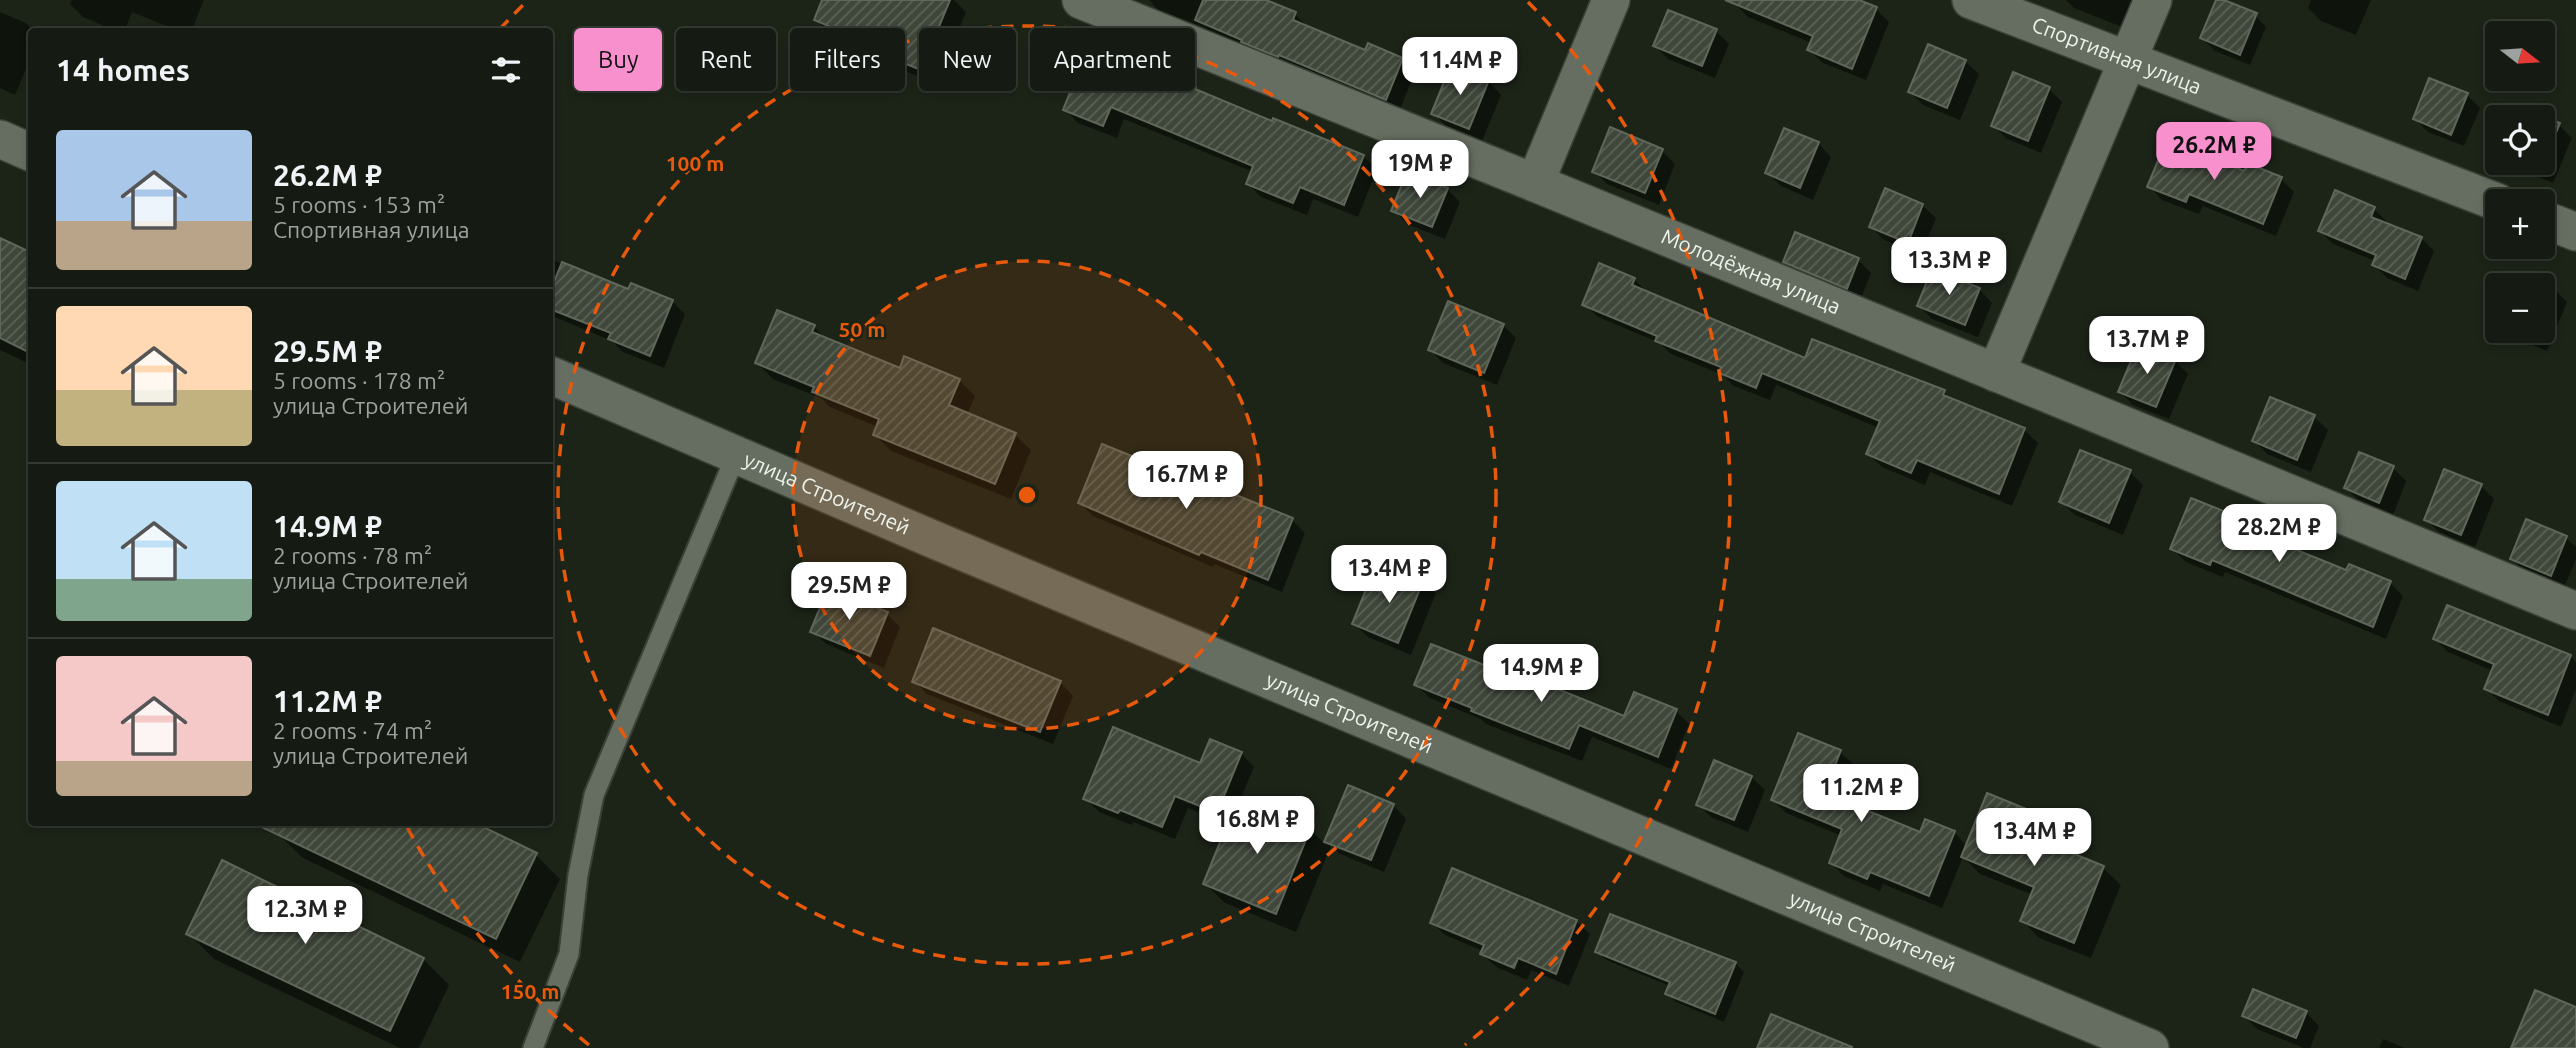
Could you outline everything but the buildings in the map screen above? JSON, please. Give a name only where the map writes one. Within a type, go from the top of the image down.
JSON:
[{"type":"street","name":"Молодёжная улица","points":[[1081,0],[1535,183],[2576,611]]},
{"type":"street","points":[[1535,183],[1611,0]]},
{"type":"street","name":"Спортивная улица","points":[[1971,0],[2485,197]]},
{"type":"street","points":[[1996,373],[2153,0]]},
{"type":"street","points":[[0,139],[28,151]]},
{"type":"street","points":[[2555,224],[2576,232]]},
{"type":"street","name":"улица Строителей","points":[[553,376],[2150,1048]]},
{"type":"lane","points":[[533,1048],[569,954],[578,875],[594,795],[736,455]]}]
